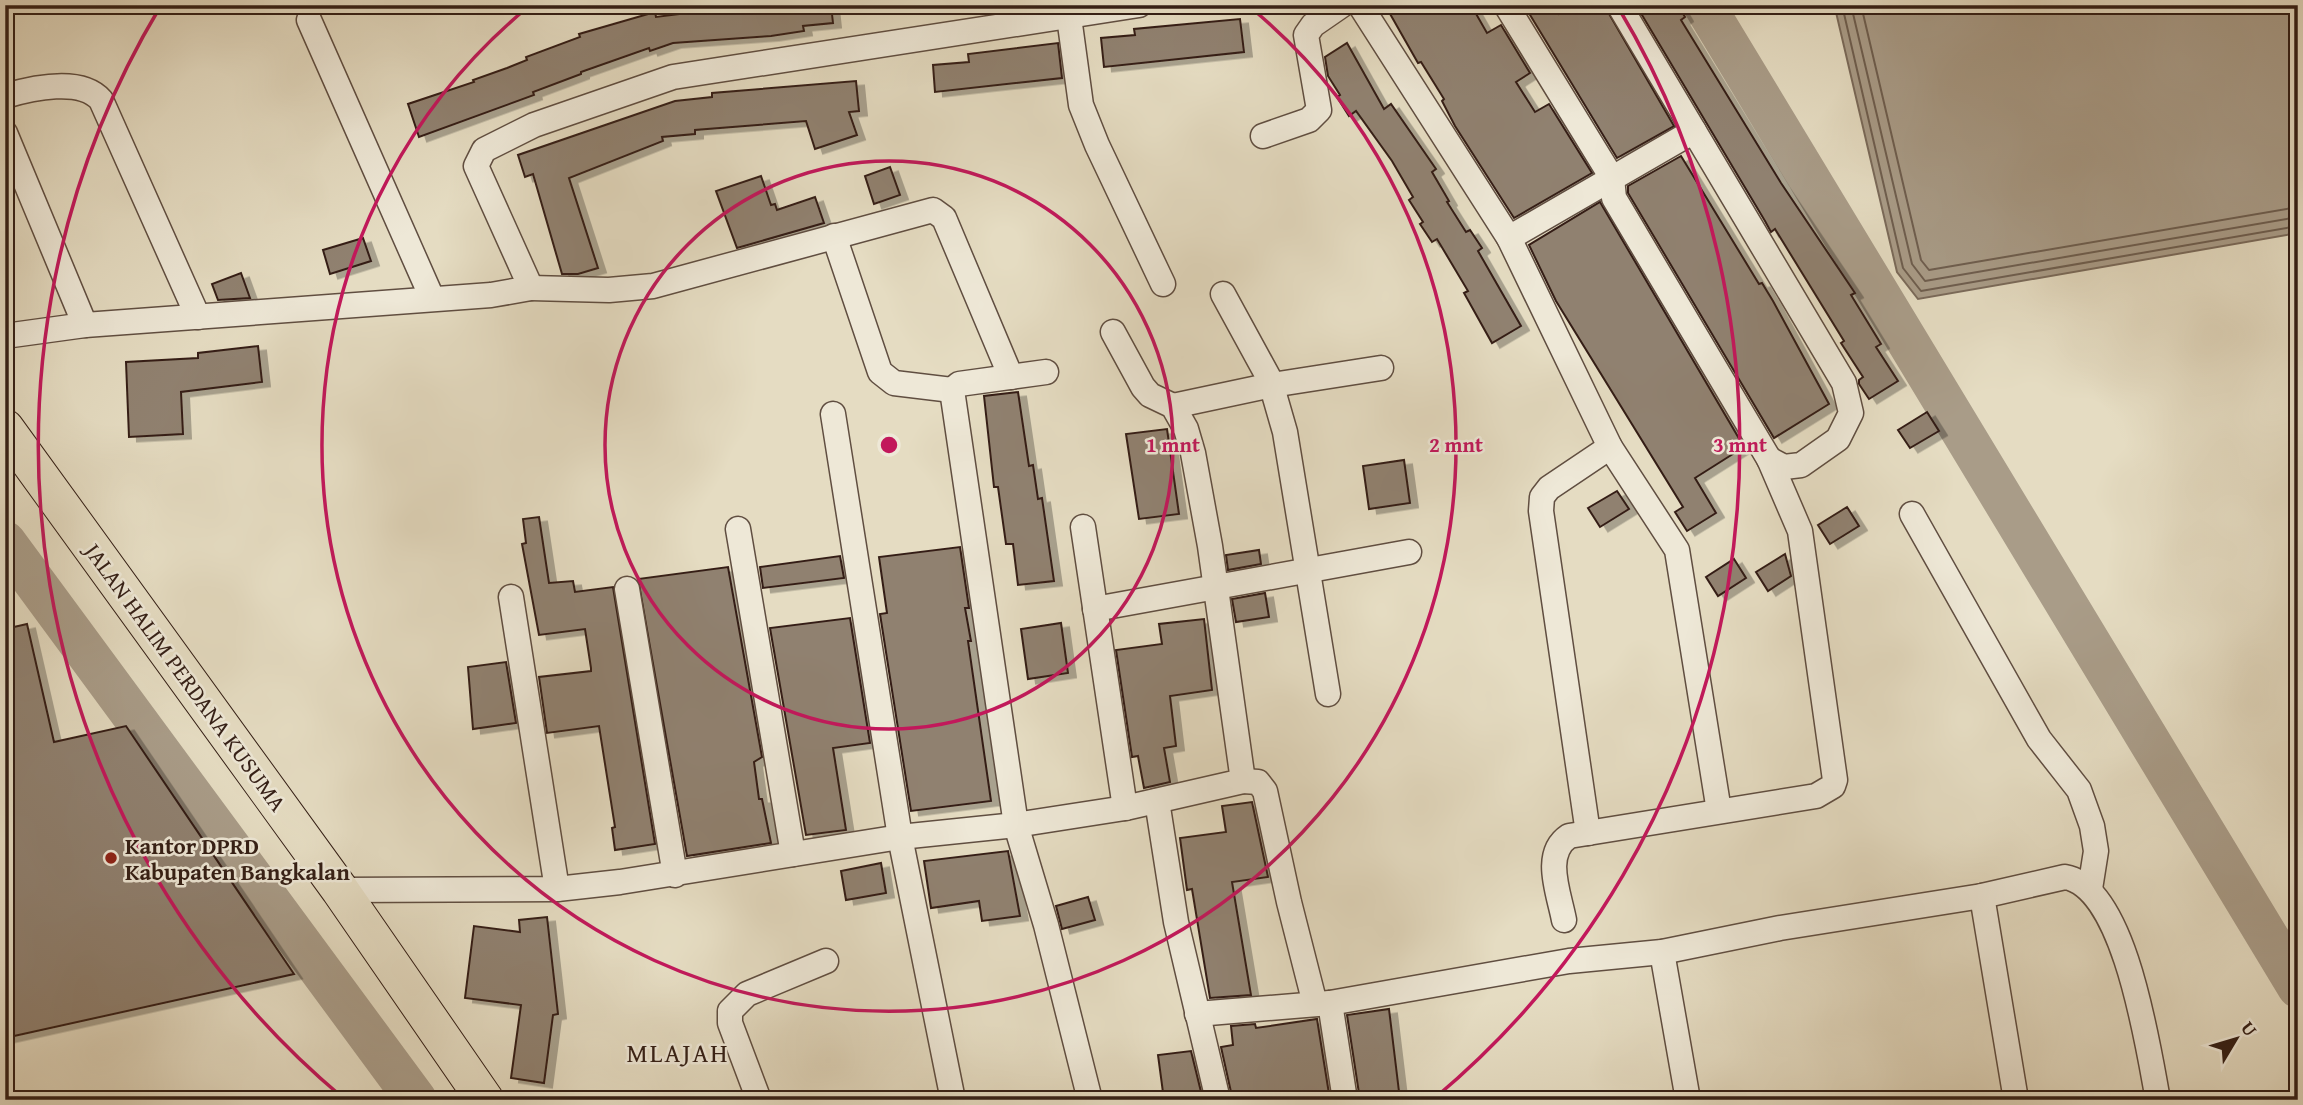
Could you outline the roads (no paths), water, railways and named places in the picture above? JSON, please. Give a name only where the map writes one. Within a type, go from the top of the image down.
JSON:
[{"type":"highway","name":"JALAN HALIM PERDANA KUSUMA","points":[[5,428],[340,890],[485,1100]]},
{"type":"street","points":[[531,288],[476,172],[477,159],[484,150],[534,125],[673,77],[1139,5]]},
{"type":"street","points":[[1263,136],[1309,120],[1319,110],[1306,35],[1313,25],[1342,5]]},
{"type":"street","points":[[1360,5],[1509,238],[1610,446],[1677,550],[1719,811]]},
{"type":"street","points":[[1506,5],[1612,178],[1611,191],[1619,207],[1769,459],[1800,531],[1835,780],[1833,786],[1816,796],[1569,836],[1554,852],[1564,920]]},
{"type":"street","points":[[1619,5],[1844,383],[1850,413],[1847,425],[1838,439],[1801,465],[1784,467],[1769,459]]},
{"type":"street","points":[[1069,17],[1081,105],[1097,145],[1163,284]]},
{"type":"street","points":[[309,20],[432,299]]},
{"type":"street","points":[[5,96],[29,90],[70,88],[88,89],[97,95],[113,121],[198,317]]},
{"type":"street","points":[[1509,238],[1694,131]]},
{"type":"street","points":[[5,133],[85,325]]},
{"type":"street","points":[[5,336],[85,325],[491,295],[531,288],[609,290],[653,286],[928,210],[941,214],[1011,377]]},
{"type":"street","points":[[834,236],[880,372],[894,383],[952,390],[959,384],[1046,372]]},
{"type":"street","points":[[1223,294],[1272,385],[1285,432],[1328,694]]},
{"type":"street","points":[[1113,332],[1143,387],[1150,395],[1173,406],[1186,429],[1193,453],[1217,589],[1243,780]]},
{"type":"street","points":[[1173,406],[1272,385],[1381,369]]},
{"type":"street","points":[[952,390],[1016,825],[1046,925],[1086,1099]]},
{"type":"street","points":[[833,414],[900,837],[953,1100]]},
{"type":"street","points":[[1588,833],[1541,511],[1542,497],[1549,488],[1610,446]]},
{"type":"street","points":[[1912,513],[2039,738],[2079,790],[2092,826],[2096,851],[2090,889]]},
{"type":"street","points":[[1083,527],[1125,807]]},
{"type":"street","points":[[738,529],[793,854]]},
{"type":"street","points":[[1095,609],[1217,589],[1409,552]]},
{"type":"street","points":[[627,589],[675,875]]},
{"type":"street","points":[[511,597],[557,889]]},
{"type":"street","points":[[340,890],[557,889],[675,875],[900,837],[1016,825],[1157,801],[1243,780],[1258,782],[1265,791],[1289,902],[1323,1004],[1345,1100]]},
{"type":"street","points":[[1157,801],[1176,922],[1217,1100]]},
{"type":"street","points":[[1198,1014],[1323,1004],[1569,961],[1662,952],[1780,928],[1982,896],[2064,877],[2077,879],[2090,889],[2117,932],[2158,1100]]},
{"type":"street","points":[[1982,896],[2016,1100]]},
{"type":"street","points":[[1662,952],[1688,1100]]},
{"type":"street","points":[[759,1100],[730,1023],[730,1011],[747,994],[826,961]]},
{"type":"water","points":[[1844,5],[2298,5],[2298,233],[1918,299],[1897,272],[1835,8]]},
{"type":"waterway","points":[[1704,5],[2298,987]]},
{"type":"waterway","points":[[5,542],[416,1100]]},
{"type":"place","name":"Kantor DPRD Kabupaten Bangkalan","points":[[111,858]]},
{"type":"district","name":"MLAJAH","points":[[678,1052]]}]
